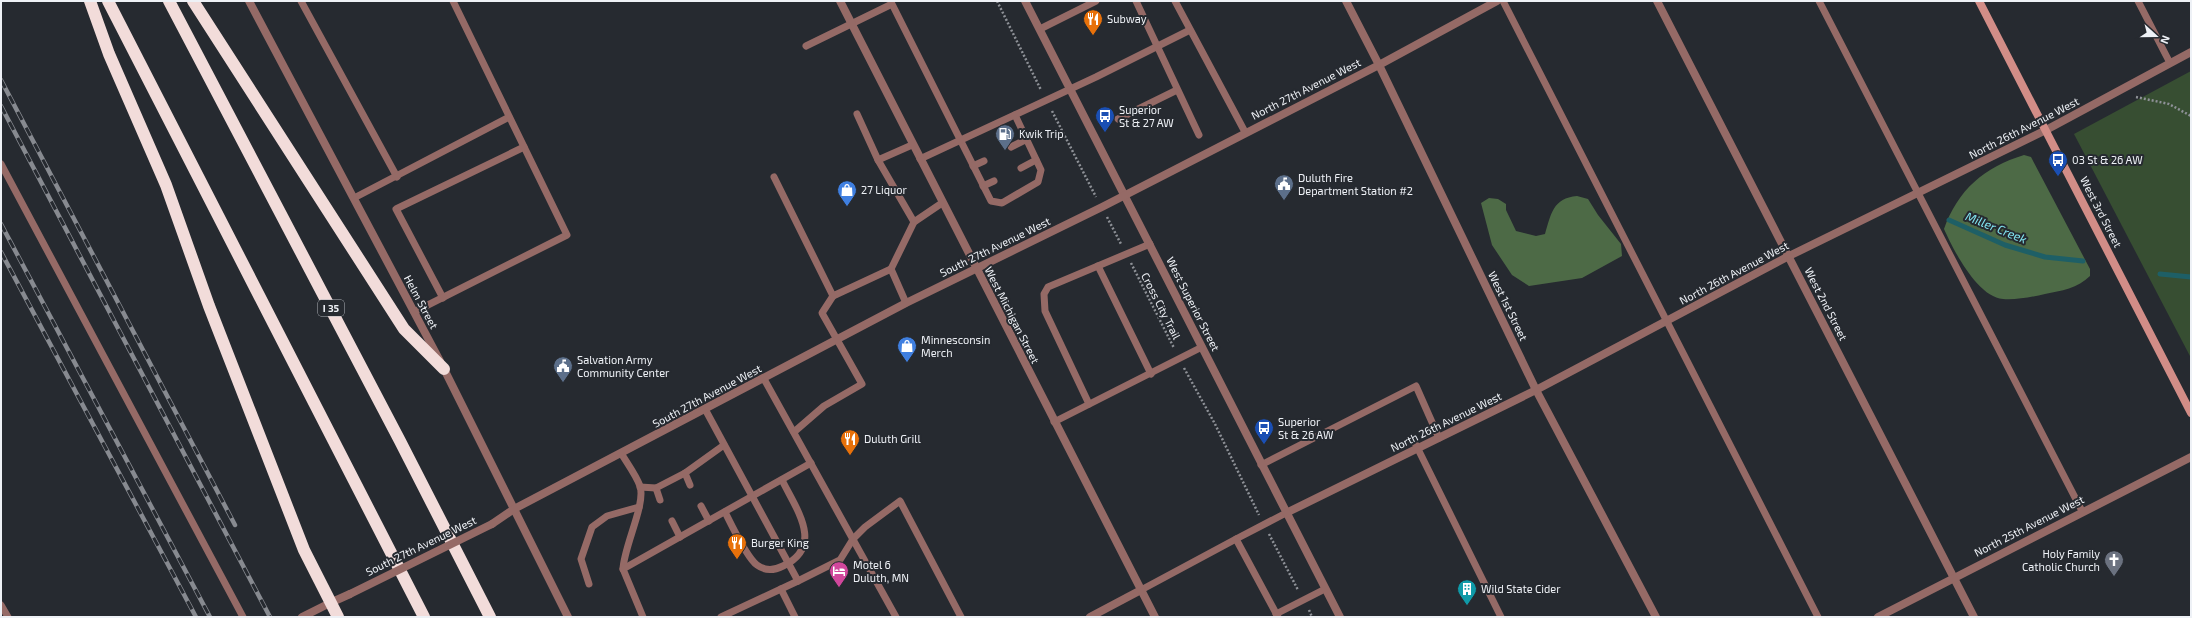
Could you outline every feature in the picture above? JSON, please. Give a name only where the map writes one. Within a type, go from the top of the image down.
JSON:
[{"type":"highway","points":[[90,1],[109,54],[166,185],[209,306],[304,550],[338,617]]},
{"type":"highway","points":[[108,1],[424,617]]},
{"type":"highway","name":"I 35","points":[[169,1],[490,617]]},
{"type":"highway","points":[[193,1],[404,329],[444,369]]},
{"type":"main road","name":"West 3rd Street","points":[[1979,1],[2191,411]]},
{"type":"street","name":"Helm Street","points":[[249,1],[444,369],[568,617]]},
{"type":"street","name":"West Michigan Street","points":[[840,1],[975,269],[1155,617]]},
{"type":"street","name":"West Superior Street","points":[[1025,1],[1340,617]]},
{"type":"street","name":"West 1st Street","points":[[1346,1],[1379,64],[1536,390],[1656,617]]},
{"type":"street","name":"North 27th Avenue West","points":[[1124,195],[1379,64],[1497,1]]},
{"type":"street","name":"West 2nd Street","points":[[1657,1],[1974,617]]},
{"type":"street","name":"North 26th Avenue West","points":[[1286,513],[1417,447],[1439,438],[1536,390],[1789,256],[1917,195],[2046,130],[2191,52]]},
{"type":"street","name":"South 27th Avenue West","points":[[302,617],[492,524],[514,509],[906,303],[1124,195]]},
{"type":"street","name":"North 25th Avenue West","points":[[1878,617],[2082,511],[2191,457]]},
{"type":"street","points":[[1090,617],[1141,590]]},
{"type":"lane","points":[[301,1],[397,177]]},
{"type":"lane","points":[[414,312],[568,235],[453,1]]},
{"type":"lane","points":[[1040,28],[1096,1]]},
{"type":"lane","points":[[1136,1],[1199,135]]},
{"type":"lane","points":[[1175,1],[1245,132]]},
{"type":"lane","points":[[1503,1],[1818,617]]},
{"type":"lane","points":[[1819,1],[1917,195],[2082,511]]},
{"type":"lane","points":[[2138,1],[2170,64]]},
{"type":"lane","points":[[806,46],[893,2],[991,201],[1002,203],[1038,182],[1041,170],[1015,115]]},
{"type":"lane","points":[[920,159],[1070,89],[1190,30]]},
{"type":"lane","points":[[1118,119],[1177,90]]},
{"type":"lane","points":[[857,114],[878,160],[914,222]]},
{"type":"lane","points":[[354,198],[510,117]]},
{"type":"lane","points":[[1011,147],[1027,139]]},
{"type":"lane","points":[[878,160],[912,145]]},
{"type":"lane","points":[[443,298],[396,209],[524,147]]},
{"type":"lane","points":[[1021,168],[1036,160]]},
{"type":"lane","points":[[973,166],[984,161]]},
{"type":"lane","points":[[1,164],[243,617]]},
{"type":"lane","points":[[774,177],[833,296]]},
{"type":"lane","points":[[983,186],[994,181]]},
{"type":"lane","points":[[794,432],[824,406],[862,384],[822,313],[833,296],[891,269],[914,222],[942,203]]},
{"type":"lane","points":[[1089,404],[1045,311],[1044,294],[1048,287],[1127,255],[1150,244]]},
{"type":"lane","points":[[1098,266],[1151,374]]},
{"type":"lane","points":[[891,269],[906,303]]},
{"type":"lane","points":[[1054,422],[1202,347]]},
{"type":"lane","points":[[764,378],[896,617]]},
{"type":"lane","points":[[1261,465],[1416,386],[1439,438]]},
{"type":"lane","points":[[705,409],[798,581]]},
{"type":"lane","points":[[640,487],[656,488],[685,473],[724,445]]},
{"type":"lane","points":[[1417,447],[1502,617]]},
{"type":"lane","points":[[621,453],[640,487],[639,507],[627,544],[623,568],[643,617]]},
{"type":"lane","points":[[623,568],[811,463]]},
{"type":"lane","points":[[685,473],[690,485]]},
{"type":"lane","points":[[725,512],[755,564],[764,569],[775,570],[788,564],[795,559],[803,549],[805,527],[782,480]]},
{"type":"lane","points":[[656,488],[660,500]]},
{"type":"lane","points":[[721,617],[781,590],[840,560],[853,539],[865,527],[900,501],[961,617]]},
{"type":"lane","points":[[701,506],[709,521]]},
{"type":"lane","points":[[589,584],[581,559],[592,527],[607,516],[639,507]]},
{"type":"lane","points":[[1141,590],[1286,513]]},
{"type":"lane","points":[[672,521],[680,537]]},
{"type":"lane","points":[[1236,539],[1277,615],[1325,589]]},
{"type":"lane","points":[[781,590],[795,617]]},
{"type":"lane","points":[[1,605],[8,617]]},
{"type":"path","name":"Cross City Trail","points":[[997,1],[1046,100],[1179,358],[1215,424],[1264,525],[1312,617]]},
{"type":"path","points":[[2130,100],[2137,96],[2169,104],[2191,116]]},
{"type":"green space","points":[[2191,71],[2191,358],[2074,134]]},
{"type":"green space","points":[[2024,155],[2031,157],[2090,269],[2090,276],[2075,286],[2063,290],[2024,298],[2003,299],[1993,296],[1975,281],[1953,248],[1944,229],[1957,203],[1974,182],[1997,166]]},
{"type":"green space","points":[[1577,196],[1588,199],[1598,215],[1621,244],[1622,256],[1582,278],[1529,286],[1512,275],[1492,245],[1481,203],[1489,198],[1498,199],[1506,204],[1506,210],[1516,231],[1536,236],[1545,234],[1551,214],[1558,204],[1569,197]]},
{"type":"waterway","name":"Miller Creek","points":[[1949,220],[2005,245],[2045,257],[2083,261]]},
{"type":"waterway","name":"Miller Creek","points":[[2160,274],[2191,277]]},
{"type":"railway","points":[[1,80],[235,525]]},
{"type":"railway","points":[[1,106],[270,617]]},
{"type":"railway","points":[[1,224],[210,617]]},
{"type":"railway","points":[[1,252],[196,617]]},
{"type":"place","name":"Subway","points":[[1093,36]]},
{"type":"place","name":"Superior St & 27 AW","points":[[1105,133]]},
{"type":"place","name":"Kwik Trip","points":[[1005,151]]},
{"type":"place","name":"03 St & 26 AW","points":[[2058,177]]},
{"type":"place","name":"Duluth Fire Department Station #2","points":[[1284,201]]},
{"type":"place","name":"27 Liquor","points":[[847,207]]},
{"type":"place","name":"Minnesconsin Merch","points":[[907,363]]},
{"type":"place","name":"Salvation Army Community Center","points":[[563,383]]},
{"type":"place","name":"Superior St & 26 AW","points":[[1264,445]]},
{"type":"place","name":"Duluth Grill","points":[[850,456]]},
{"type":"place","name":"Burger King","points":[[737,560]]},
{"type":"place","name":"Holy Family Catholic Church","points":[[2114,577]]},
{"type":"place","name":"Motel 6 Duluth, MN","points":[[839,588]]},
{"type":"place","name":"Wild State Cider","points":[[1467,606]]}]
